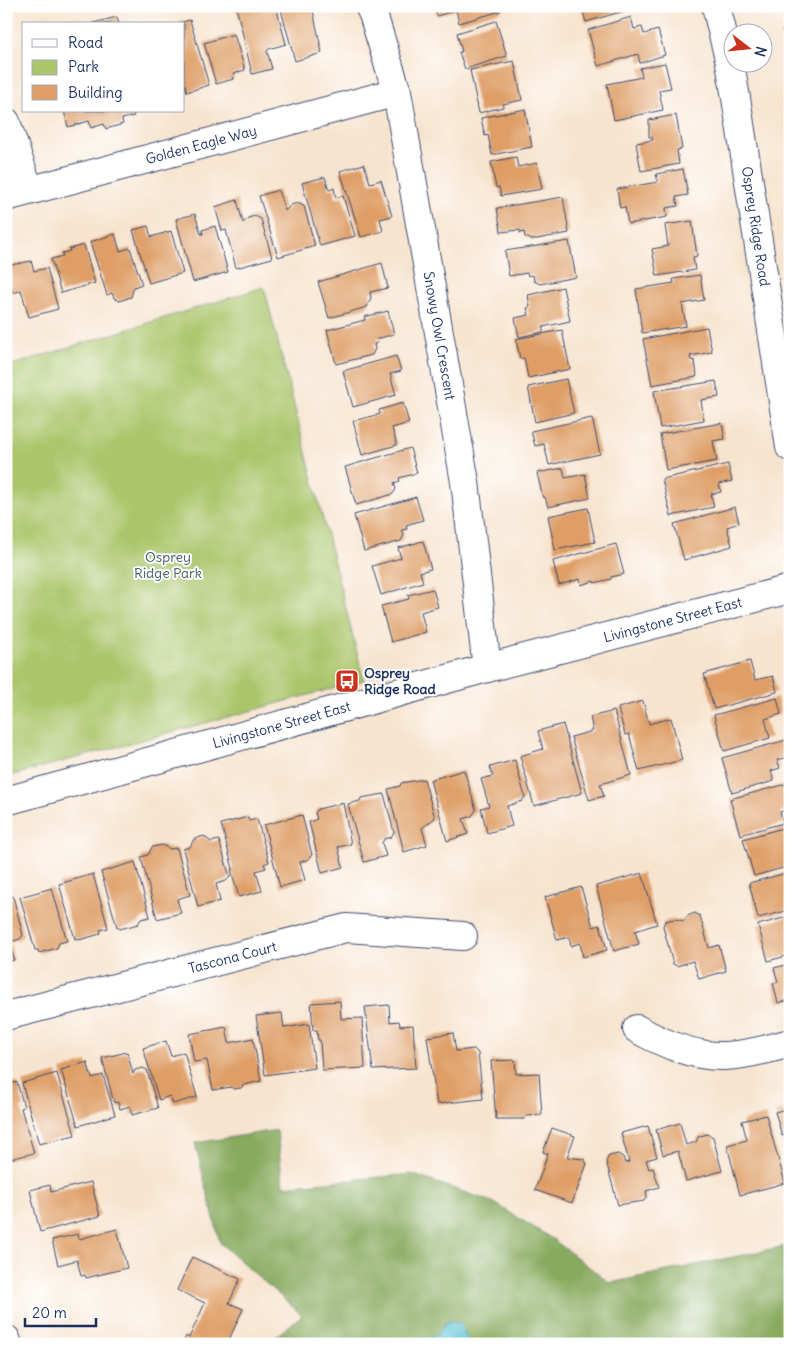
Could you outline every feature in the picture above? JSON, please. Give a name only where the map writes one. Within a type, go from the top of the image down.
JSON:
[{"type":"street","name":"Snowy Owl Crescent","points":[[369,6],[397,92],[465,482],[487,668]]},
{"type":"street","name":"Osprey Ridge Road","points":[[716,6],[730,63],[736,98],[790,447]]},
{"type":"street","name":"Golden Eagle Way","points":[[18,194],[397,92]]},
{"type":"street","points":[[6,122],[18,194]]},
{"type":"street","name":"Livingstone Street East","points":[[6,801],[487,668],[790,589]]},
{"type":"street","name":"Tascona Court","points":[[6,1016],[346,928],[463,936]]},
{"type":"street","points":[[637,1029],[654,1039],[701,1055],[725,1056],[744,1054],[790,1043]]},
{"type":"street","points":[[6,1339],[8,1344]]},
{"type":"green space","name":"Osprey Ridge Park","points":[[264,287],[364,680],[6,777],[6,367]]},
{"type":"green space","points":[[277,1130],[283,1186],[411,1174],[493,1202],[554,1240],[610,1283],[790,1245],[790,1344],[267,1344],[302,1315],[220,1243],[195,1143]]},
{"type":"water","points":[[448,1321],[460,1323],[469,1344],[407,1344],[436,1336]]},
{"type":"building","points":[[236,6],[276,6],[286,44],[267,51],[272,69],[252,74]]},
{"type":"building","points":[[280,6],[312,6],[322,53],[295,61]]},
{"type":"building","points":[[434,6],[499,6],[501,11],[459,23],[456,10],[437,16]]},
{"type":"building","points":[[581,6],[630,6],[631,9],[586,22]]},
{"type":"building","points":[[117,17],[118,22],[97,22]]},
{"type":"building","points":[[631,17],[634,29],[642,27],[644,34],[658,30],[665,55],[640,63],[638,54],[598,66],[588,30]]},
{"type":"building","points":[[190,20],[209,85],[187,92],[185,85],[185,22],[182,22]]},
{"type":"building","points":[[496,21],[507,56],[465,69],[459,52],[462,52],[457,33]]},
{"type":"building","points":[[790,28],[790,54],[788,54],[782,30]]},
{"type":"building","points":[[234,34],[245,70],[233,74],[234,79],[216,84],[204,43]]},
{"type":"building","points":[[514,61],[522,100],[503,104],[503,107],[479,113],[470,70]]},
{"type":"building","points":[[665,63],[671,88],[659,90],[663,110],[614,120],[607,84],[642,77],[640,68]]},
{"type":"building","points":[[525,109],[532,147],[492,155],[488,135],[485,136],[481,118]]},
{"type":"building","points":[[64,112],[132,112],[134,116],[122,119],[123,124],[106,129],[104,124],[91,128],[89,121],[68,127]]},
{"type":"building","points":[[676,115],[682,149],[677,150],[679,164],[641,171],[636,143],[653,140],[652,137],[649,137],[649,120]]},
{"type":"building","points":[[516,157],[518,167],[537,163],[542,189],[501,196],[499,187],[496,188],[491,162]]},
{"type":"building","points":[[364,164],[370,183],[381,180],[392,216],[380,219],[383,231],[361,237],[340,171]]},
{"type":"building","points":[[683,169],[688,195],[676,197],[678,206],[666,208],[667,217],[628,224],[625,207],[620,208],[617,189],[658,182],[656,174]]},
{"type":"building","points":[[325,177],[329,190],[334,188],[336,198],[343,196],[355,236],[320,246],[302,183]]},
{"type":"building","points":[[278,190],[285,211],[291,205],[297,203],[304,206],[315,246],[278,257],[259,196]]},
{"type":"building","points":[[563,197],[569,233],[532,240],[525,237],[524,232],[520,233],[520,230],[501,232],[497,208]]},
{"type":"building","points":[[237,200],[243,223],[248,218],[255,216],[261,219],[272,258],[236,268],[226,230],[222,231],[215,207]]},
{"type":"building","points":[[195,214],[201,234],[203,234],[202,230],[215,226],[228,272],[193,282],[176,219]]},
{"type":"building","points":[[692,221],[697,256],[693,257],[695,270],[657,276],[652,249],[668,246],[665,225]]},
{"type":"building","points":[[148,226],[151,237],[171,231],[183,273],[149,283],[133,230]]},
{"type":"building","points":[[115,234],[120,251],[130,248],[142,284],[134,287],[131,297],[119,301],[114,298],[112,293],[107,295],[90,242]]},
{"type":"building","points":[[569,241],[576,277],[540,284],[534,281],[533,275],[528,276],[527,273],[509,276],[505,251]]},
{"type":"building","points":[[84,245],[95,283],[61,293],[51,259],[63,256],[62,253],[70,251],[69,249]]},
{"type":"building","points":[[31,261],[34,271],[47,268],[58,309],[29,317],[21,290],[13,293],[6,266]]},
{"type":"building","points":[[382,263],[388,288],[370,292],[371,298],[367,307],[329,318],[318,282]]},
{"type":"building","points":[[700,275],[704,300],[682,304],[686,326],[642,333],[636,289],[674,283],[673,279]]},
{"type":"building","points":[[563,287],[570,321],[543,327],[543,332],[519,337],[515,318],[529,315],[527,308],[530,307],[528,295]]},
{"type":"building","points":[[6,295],[10,307],[6,308]]},
{"type":"building","points":[[388,311],[394,334],[377,339],[378,343],[374,344],[375,349],[372,355],[336,364],[327,330],[365,320],[364,317]]},
{"type":"building","points":[[707,327],[712,352],[690,356],[691,360],[695,361],[696,377],[652,385],[643,339]]},
{"type":"building","points":[[562,330],[570,369],[528,378],[524,358],[520,359],[516,339]]},
{"type":"building","points":[[396,356],[401,371],[390,374],[396,395],[353,407],[343,371]]},
{"type":"building","points":[[566,379],[574,413],[535,422],[528,387]]},
{"type":"building","points":[[716,381],[719,397],[701,400],[704,420],[660,428],[654,391]]},
{"type":"building","points":[[403,403],[409,423],[392,428],[397,445],[362,455],[353,421],[380,414],[379,410]]},
{"type":"building","points":[[592,418],[600,454],[549,465],[544,444],[535,446],[531,431]]},
{"type":"building","points":[[722,423],[725,439],[713,441],[717,461],[666,470],[660,434]]},
{"type":"building","points":[[410,448],[417,473],[399,478],[400,481],[394,483],[396,489],[393,494],[356,505],[345,467]]},
{"type":"building","points":[[728,464],[732,481],[719,484],[721,492],[711,494],[714,507],[671,516],[662,479]]},
{"type":"building","points":[[563,468],[565,478],[585,474],[590,498],[548,507],[545,497],[543,498],[537,473]]},
{"type":"building","points":[[416,497],[423,520],[406,525],[407,529],[402,530],[404,535],[401,541],[364,551],[354,515]]},
{"type":"building","points":[[735,507],[739,523],[727,527],[732,546],[684,560],[674,524]]},
{"type":"building","points":[[588,508],[595,542],[555,550],[548,516]]},
{"type":"building","points":[[423,541],[431,569],[420,572],[423,582],[381,595],[372,566],[401,558],[398,548]]},
{"type":"building","points":[[616,544],[624,574],[594,583],[594,581],[581,585],[580,579],[559,585],[553,561]]},
{"type":"building","points":[[433,589],[438,607],[421,612],[426,632],[391,642],[381,606],[409,599],[408,595]]},
{"type":"building","points":[[750,661],[755,680],[773,676],[777,692],[714,709],[704,674]]},
{"type":"building","points":[[777,698],[781,714],[765,719],[770,738],[724,751],[714,715]]},
{"type":"building","points":[[643,701],[649,724],[671,718],[682,760],[639,771],[629,734],[625,735],[618,708]]},
{"type":"building","points":[[614,711],[631,775],[600,784],[604,796],[589,800],[571,737],[593,731],[590,717]]},
{"type":"building","points":[[563,724],[582,793],[534,806],[520,756],[543,749],[538,731]]},
{"type":"building","points":[[786,740],[790,757],[777,760],[780,768],[771,771],[774,781],[732,793],[722,758]]},
{"type":"building","points":[[515,760],[525,797],[522,801],[507,806],[512,826],[487,833],[481,808],[489,806],[481,779],[493,776],[490,767]]},
{"type":"building","points":[[464,770],[476,810],[472,816],[463,819],[468,834],[447,841],[430,780]]},
{"type":"building","points":[[424,779],[435,818],[422,828],[427,845],[404,852],[388,789],[400,786],[401,783]]},
{"type":"building","points":[[790,783],[790,801],[788,801],[790,809],[780,812],[783,823],[740,835],[730,799]]},
{"type":"building","points":[[384,794],[394,832],[391,837],[384,839],[382,843],[386,856],[364,862],[348,804],[360,801],[361,798]]},
{"type":"building","points":[[343,803],[351,844],[338,847],[343,867],[322,873],[309,822],[317,819],[315,813],[318,809]]},
{"type":"building","points":[[302,815],[312,855],[309,859],[300,862],[305,880],[280,887],[264,825]]},
{"type":"building","points":[[248,817],[249,821],[257,819],[269,862],[264,864],[266,868],[256,871],[262,891],[239,897],[221,824]]},
{"type":"building","points":[[790,826],[790,866],[754,876],[743,839]]},
{"type":"building","points":[[204,836],[211,842],[219,840],[230,877],[226,881],[216,884],[220,901],[198,907],[183,849],[190,847],[194,839]]},
{"type":"building","points":[[162,845],[170,849],[177,848],[190,895],[177,899],[181,913],[157,919],[141,857],[148,855],[152,847]]},
{"type":"building","points":[[135,862],[150,917],[141,919],[138,924],[120,929],[117,927],[101,872]]},
{"type":"building","points":[[790,872],[790,910],[758,918],[749,883]]},
{"type":"building","points":[[642,873],[657,924],[635,931],[639,944],[614,951],[596,886]]},
{"type":"building","points":[[93,874],[108,928],[100,930],[101,933],[97,935],[79,940],[78,938],[75,939],[59,884]]},
{"type":"building","points":[[581,887],[593,927],[600,925],[607,950],[583,957],[580,943],[571,946],[569,937],[557,940],[545,897]]},
{"type":"building","points":[[52,888],[67,941],[59,943],[57,948],[39,953],[38,950],[35,950],[20,897]]},
{"type":"building","points":[[13,896],[23,935],[20,939],[10,942],[14,960],[6,962],[6,898]]},
{"type":"building","points":[[695,913],[700,916],[709,948],[719,945],[726,971],[699,979],[693,961],[677,966],[673,964],[663,926],[665,921],[675,919],[684,921],[687,916]]},
{"type":"building","points":[[790,916],[790,955],[768,961],[758,925]]},
{"type":"building","points":[[790,964],[790,1000],[778,1003],[773,983],[778,982],[774,968]]},
{"type":"building","points":[[340,1001],[341,1019],[362,1018],[365,1068],[322,1070],[320,1040],[318,1040],[317,1030],[313,1030],[311,1003]]},
{"type":"building","points":[[389,1005],[390,1022],[399,1021],[400,1026],[413,1025],[416,1068],[373,1070],[365,1007]]},
{"type":"building","points":[[282,1013],[284,1028],[309,1024],[315,1068],[265,1075],[256,1016]]},
{"type":"building","points":[[226,1027],[229,1043],[253,1038],[261,1081],[244,1085],[241,1088],[234,1089],[231,1087],[213,1090],[207,1060],[194,1062],[189,1034]]},
{"type":"building","points":[[453,1033],[456,1051],[474,1049],[478,1053],[483,1099],[437,1104],[427,1037]]},
{"type":"building","points":[[166,1041],[171,1056],[184,1052],[197,1097],[173,1104],[170,1096],[159,1100],[143,1048]]},
{"type":"building","points":[[127,1052],[133,1074],[135,1070],[143,1068],[147,1070],[158,1108],[132,1115],[130,1106],[120,1109],[118,1102],[114,1103],[102,1058]]},
{"type":"building","points":[[515,1060],[516,1074],[539,1073],[542,1115],[526,1116],[525,1119],[496,1119],[491,1061]]},
{"type":"building","points":[[87,1062],[92,1078],[103,1075],[115,1115],[78,1126],[61,1070]]},
{"type":"building","points":[[57,1073],[75,1135],[39,1144],[22,1083]]},
{"type":"building","points":[[17,1082],[24,1107],[21,1108],[34,1153],[6,1160],[6,1085]]},
{"type":"building","points":[[790,1108],[790,1152],[789,1152],[775,1112]]},
{"type":"building","points":[[766,1115],[785,1183],[740,1195],[727,1145],[747,1140],[742,1121]]},
{"type":"building","points":[[680,1123],[686,1145],[696,1142],[698,1137],[707,1134],[713,1137],[722,1171],[686,1181],[678,1151],[663,1155],[656,1130]]},
{"type":"building","points":[[648,1126],[657,1157],[646,1160],[649,1169],[653,1168],[659,1187],[646,1191],[647,1196],[644,1201],[618,1205],[606,1161],[609,1156],[618,1154],[623,1157],[625,1163],[629,1162],[621,1133]]},
{"type":"building","points":[[552,1128],[575,1136],[567,1157],[584,1159],[587,1164],[572,1203],[535,1190],[548,1154],[543,1152]]},
{"type":"building","points":[[91,1182],[100,1216],[40,1232],[30,1190],[50,1185],[51,1192]]},
{"type":"building","points":[[117,1229],[127,1268],[86,1278],[85,1275],[81,1276],[77,1260],[58,1265],[52,1240],[78,1234],[79,1239]]},
{"type":"building","points":[[192,1257],[240,1279],[229,1303],[243,1309],[227,1344],[183,1344],[186,1336],[189,1338],[205,1303],[177,1290]]},
{"type":"place","name":"Osprey Ridge Road","points":[[347,681]]}]
